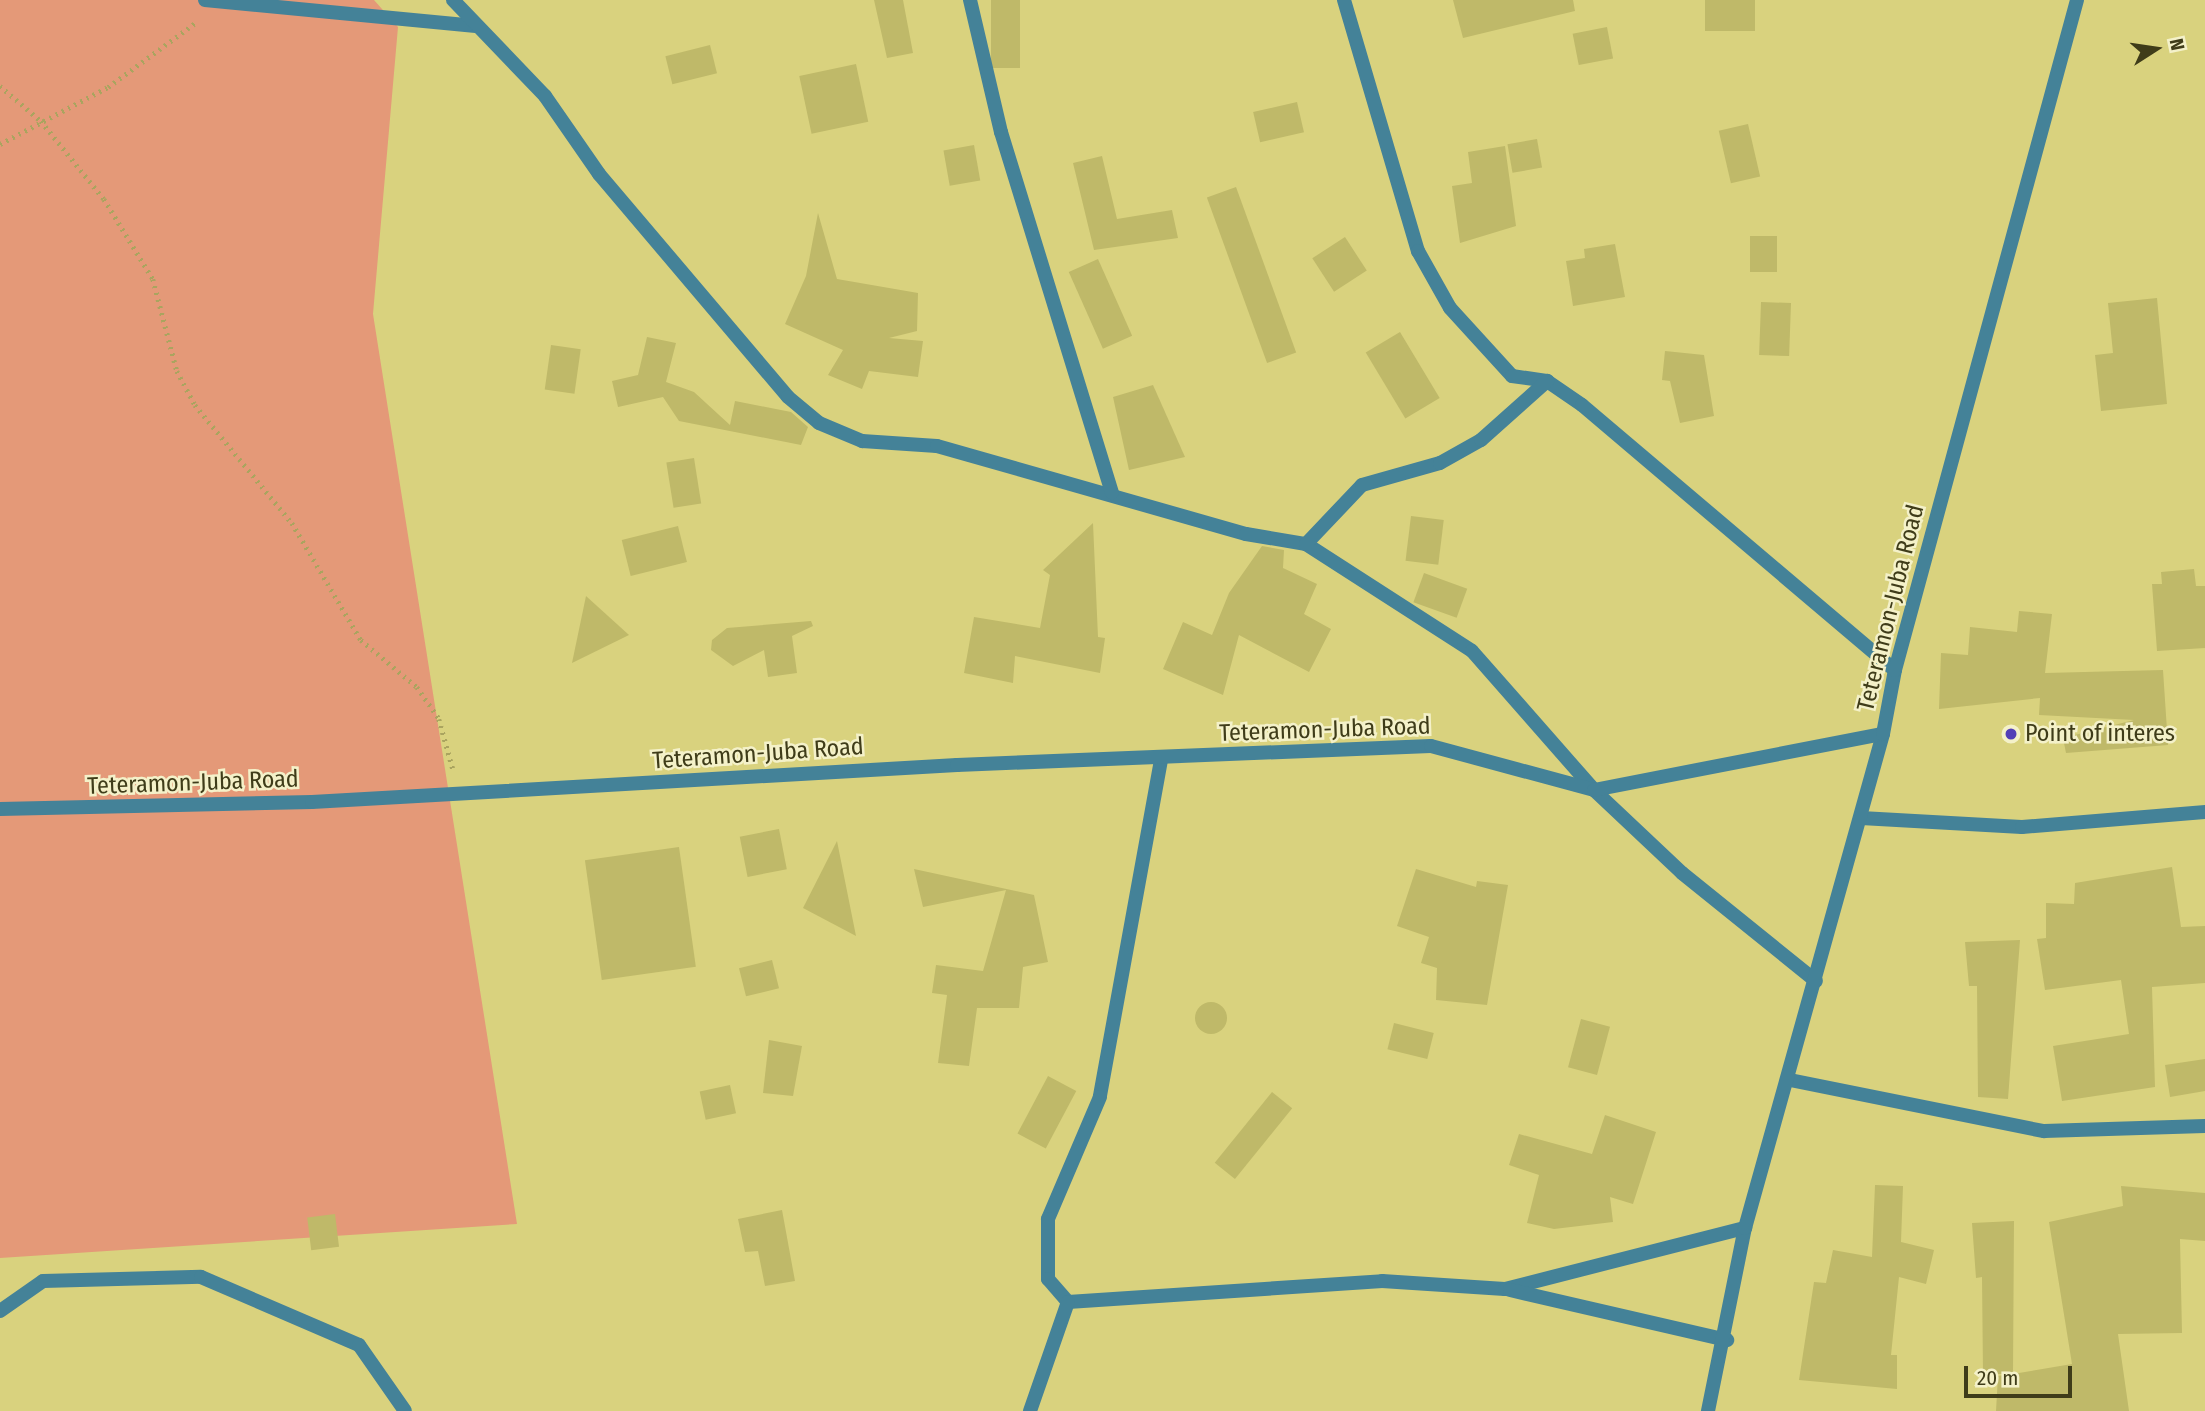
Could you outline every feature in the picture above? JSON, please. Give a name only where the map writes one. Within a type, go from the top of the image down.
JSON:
[{"type":"street","points":[[453,0],[475,26],[545,96],[600,174],[788,397],[819,423],[862,441],[937,446],[1112,492],[1200,522],[1306,544],[1472,651],[1594,790],[1682,873],[1816,981]]},
{"type":"street","points":[[970,0],[1001,132],[1112,492]]},
{"type":"street","points":[[1344,0],[1418,251],[1450,308],[1512,376],[1547,380],[1895,670]]},
{"type":"street","name":"Teteramon-Juba Road","points":[[0,809],[312,802],[457,790],[1431,746],[1594,790],[1883,734],[1895,670],[2077,0]]},
{"type":"street","points":[[212,1],[475,26]]},
{"type":"street","points":[[1306,544],[1362,485],[1440,463],[1471,446],[1547,380]]},
{"type":"street","points":[[1709,1411],[1727,1340],[1745,1228],[1790,1080],[1883,734]]},
{"type":"street","points":[[1068,1302],[1048,1279],[1048,1219],[1100,1097],[1161,760]]},
{"type":"street","points":[[1861,818],[2022,827],[2205,812]]},
{"type":"street","points":[[1790,1080],[2044,1132],[2205,1126]]},
{"type":"street","points":[[1505,1289],[1745,1228]]},
{"type":"street","points":[[0,1311],[43,1281],[201,1278],[359,1345],[405,1411]]},
{"type":"street","points":[[1068,1302],[1382,1281],[1505,1289],[1727,1340]]},
{"type":"street","points":[[1030,1411],[1068,1302]]},
{"type":"path","points":[[0,144],[108,87],[212,1]]},
{"type":"path","points":[[0,86],[41,121],[104,199],[153,279],[177,371],[195,405],[292,523],[361,640],[417,687],[439,719],[457,790]]},
{"type":"shaded area","points":[[0,0],[374,0],[398,27],[373,314],[517,1224],[0,1258]]},
{"type":"building","points":[[874,0],[903,0],[913,53],[887,58]]},
{"type":"building","points":[[991,0],[1020,0],[1020,68],[991,68]]},
{"type":"building","points":[[1453,0],[1573,0],[1575,11],[1463,38]]},
{"type":"building","points":[[1705,0],[1755,0],[1755,31],[1705,31]]},
{"type":"building","points":[[1607,27],[1613,58],[1579,65],[1573,34]]},
{"type":"building","points":[[710,45],[717,73],[672,84],[665,56]]},
{"type":"building","points":[[856,64],[868,122],[812,134],[799,76]]},
{"type":"building","points":[[1297,102],[1304,132],[1260,142],[1253,112]]},
{"type":"building","points":[[1748,124],[1760,177],[1731,183],[1719,131]]},
{"type":"building","points":[[1537,139],[1542,168],[1512,173],[1507,144]]},
{"type":"building","points":[[974,145],[980,180],[950,186],[943,150]]},
{"type":"building","points":[[1505,146],[1516,226],[1460,243],[1452,186],[1472,183],[1468,152]]},
{"type":"building","points":[[1102,156],[1117,219],[1172,210],[1178,238],[1094,250],[1073,163]]},
{"type":"building","points":[[1236,187],[1296,352],[1267,363],[1207,198]]},
{"type":"building","points":[[818,213],[837,279],[918,293],[917,331],[889,338],[923,341],[918,377],[869,371],[862,389],[828,375],[843,350],[785,324],[806,276]]},
{"type":"building","points":[[1750,236],[1777,236],[1777,272],[1750,272]]},
{"type":"building","points":[[1345,237],[1367,271],[1334,292],[1312,258]]},
{"type":"building","points":[[1615,244],[1625,297],[1573,306],[1566,261],[1585,258],[1584,249]]},
{"type":"building","points":[[1098,259],[1132,336],[1103,349],[1069,272]]},
{"type":"building","points":[[2157,298],[2167,404],[2101,411],[2095,355],[2113,353],[2108,303]]},
{"type":"building","points":[[1761,302],[1791,303],[1789,356],[1759,355]]},
{"type":"building","points":[[1400,332],[1440,398],[1405,419],[1366,353]]},
{"type":"building","points":[[647,337],[676,343],[666,382],[694,392],[730,425],[735,401],[791,412],[808,427],[801,445],[679,421],[663,397],[618,407],[612,381],[638,375]]},
{"type":"building","points":[[551,345],[581,349],[574,394],[545,390]]},
{"type":"building","points":[[1665,351],[1704,355],[1714,416],[1680,423],[1670,381],[1662,380]]},
{"type":"building","points":[[1153,385],[1185,457],[1129,470],[1113,397]]},
{"type":"building","points":[[694,458],[701,503],[674,508],[666,462]]},
{"type":"building","points":[[1411,516],[1444,520],[1438,565],[1406,561]]},
{"type":"building","points":[[1093,523],[1098,637],[1105,638],[1100,673],[1015,656],[1013,683],[964,673],[974,617],[1040,628],[1050,575],[1043,570]]},
{"type":"building","points":[[678,526],[687,562],[631,576],[622,540]]},
{"type":"building","points":[[1262,546],[1284,550],[1283,568],[1317,584],[1304,614],[1331,629],[1309,672],[1239,635],[1223,695],[1163,669],[1183,622],[1212,635],[1229,593]]},
{"type":"building","points":[[2194,569],[2196,586],[2205,586],[2205,648],[2157,651],[2152,584],[2162,584],[2161,572]]},
{"type":"building","points":[[1424,573],[1467,589],[1457,618],[1413,602]]},
{"type":"building","points":[[586,596],[629,635],[572,663]]},
{"type":"building","points":[[2019,611],[2052,614],[2045,673],[2163,670],[2168,745],[2066,753],[2063,738],[2134,720],[2039,715],[2040,698],[1939,709],[1941,653],[1968,655],[1970,627],[2017,632]]},
{"type":"building","points":[[811,621],[813,626],[792,636],[797,673],[768,677],[764,650],[733,666],[711,650],[712,640],[727,628]]},
{"type":"building","points":[[779,829],[787,869],[748,877],[740,837]]},
{"type":"building","points":[[837,841],[856,936],[803,908]]},
{"type":"building","points":[[679,847],[696,967],[602,980],[585,860]]},
{"type":"building","points":[[2172,867],[2181,927],[2205,926],[2205,983],[2152,987],[2155,1087],[2062,1101],[2053,1046],[2129,1034],[2121,980],[2045,990],[2037,939],[2046,938],[2046,903],[2074,904],[2075,883]]},
{"type":"building","points":[[914,869],[1034,895],[1048,962],[1023,967],[1019,1008],[977,1008],[969,1066],[938,1063],[947,995],[932,993],[936,965],[983,971],[1006,890],[923,907]]},
{"type":"building","points":[[1416,869],[1476,887],[1477,881],[1508,885],[1487,1005],[1436,1000],[1437,968],[1421,963],[1429,937],[1397,926]]},
{"type":"building","points":[[2020,940],[2008,1099],[1978,1097],[1977,986],[1969,986],[1965,942]]},
{"type":"building","points":[[772,960],[779,988],[746,996],[739,968]]},
{"type":"building","points":[[1211,1002],[1222,1007],[1227,1018],[1222,1029],[1211,1034],[1200,1029],[1195,1018],[1200,1007]]},
{"type":"building","points":[[1581,1019],[1610,1027],[1597,1075],[1568,1067]]},
{"type":"building","points":[[1394,1023],[1434,1033],[1427,1059],[1387,1049]]},
{"type":"building","points":[[769,1040],[802,1046],[793,1096],[763,1093]]},
{"type":"building","points":[[2205,1059],[2205,1091],[2170,1097],[2165,1065]]},
{"type":"building","points":[[1048,1076],[1076,1091],[1046,1148],[1017,1133]]},
{"type":"building","points":[[730,1085],[736,1113],[706,1120],[700,1091]]},
{"type":"building","points":[[1272,1092],[1292,1108],[1235,1179],[1215,1163]]},
{"type":"building","points":[[1605,1115],[1656,1132],[1633,1204],[1610,1197],[1613,1222],[1554,1229],[1527,1223],[1539,1175],[1509,1165],[1519,1134],[1592,1154]]},
{"type":"building","points":[[1875,1185],[1903,1186],[1901,1242],[1934,1250],[1926,1284],[1899,1277],[1891,1355],[1897,1355],[1897,1389],[1799,1380],[1814,1282],[1826,1283],[1833,1250],[1872,1257]]},
{"type":"building","points":[[2121,1186],[2205,1193],[2205,1241],[2180,1239],[2182,1333],[2118,1334],[2129,1411],[1996,1411],[1998,1376],[2010,1374],[1983,1374],[1982,1277],[1976,1278],[1972,1223],[2014,1221],[2013,1374],[2072,1364],[2049,1222],[2123,1206]]},
{"type":"building","points":[[782,1210],[795,1281],[765,1286],[758,1251],[745,1252],[738,1219]]},
{"type":"building","points":[[335,1214],[339,1247],[311,1250],[307,1217]]},
{"type":"place","name":"Point of interes","points":[[2011,734]]}]
